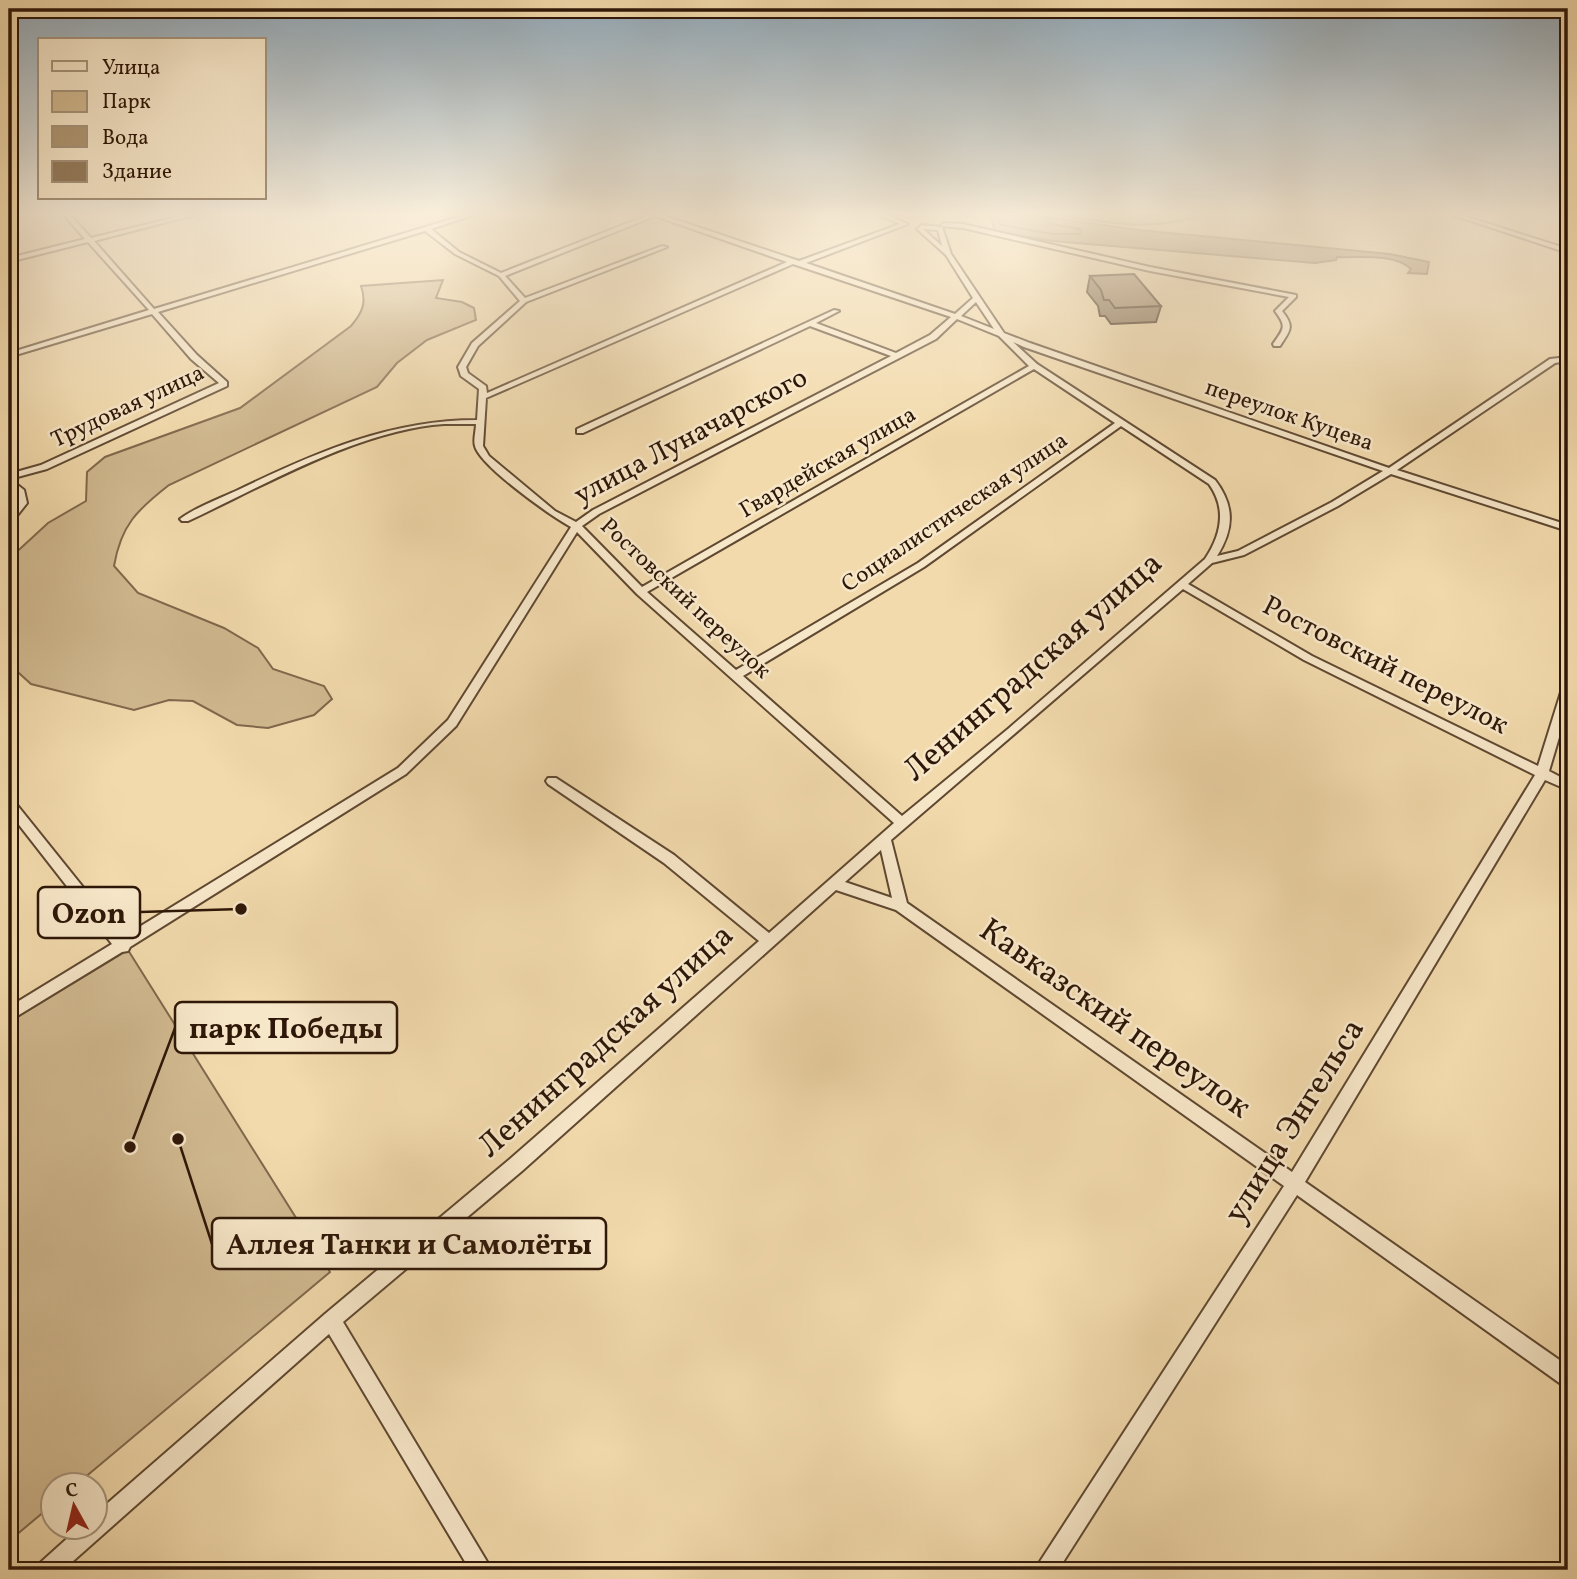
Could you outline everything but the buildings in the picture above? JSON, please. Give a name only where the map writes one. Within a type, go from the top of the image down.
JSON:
[{"type":"street","points":[[134,289],[154,312]]},
{"type":"street","points":[[9,355],[231,289]]},
{"type":"street","points":[[513,289],[524,301]]},
{"type":"street","points":[[556,289],[524,301],[475,345],[462,367],[464,374],[483,388],[483,397],[735,289]]},
{"type":"street","name":"переулок Куцева","points":[[874,289],[1050,354],[1390,471],[1568,528]]},
{"type":"street","points":[[971,289],[1001,334]]},
{"type":"street","points":[[1254,289],[1294,296],[1278,311],[1287,322],[1287,329],[1277,344]]},
{"type":"street","name":"улица Луначарского","points":[[9,1015],[123,947],[402,771],[452,723],[576,526],[596,512],[933,337],[958,318],[977,298]]},
{"type":"street","name":"Трудовая улица","points":[[9,480],[44,467],[224,384],[154,312]]},
{"type":"street","points":[[580,431],[836,312]]},
{"type":"street","points":[[811,324],[897,356]]},
{"type":"street","name":"переулок Куцева","points":[[1001,334],[1034,366],[1212,482],[1224,495],[1227,509]]},
{"type":"street","name":"Ленинградская улица","points":[[1209,561],[1241,553],[1274,537],[1390,471],[1553,361],[1568,359]]},
{"type":"street","name":"Гвардейская улица","points":[[641,592],[1034,366]]},
{"type":"street","name":"Ростовский переулок","points":[[483,397],[479,446],[486,458],[552,513],[576,526],[641,592],[902,823]]},
{"type":"street","points":[[185,519],[282,472],[389,433],[431,422],[479,422]]},
{"type":"street","name":"Социалистическая улица","points":[[737,675],[921,565],[1121,423]]},
{"type":"street","points":[[9,480],[21,492],[22,503],[9,520]]},
{"type":"street","name":"Ленинградская улица","points":[[47,1570],[331,1320],[516,1165],[902,823],[1209,561],[1219,547],[1227,509]]},
{"type":"street","name":"Ростовский переулок","points":[[1181,584],[1308,658],[1568,786]]},
{"type":"street","name":"улица Энгельса","points":[[1046,1570],[1295,1183],[1542,774],[1568,689]]},
{"type":"street","points":[[552,781],[669,859],[768,940]]},
{"type":"street","points":[[9,803],[123,947]]},
{"type":"street","points":[[885,840],[901,906]]},
{"type":"street","name":"Кавказский переулок","points":[[835,884],[901,906],[1568,1377]]},
{"type":"street","points":[[331,1320],[482,1570]]},
{"type":"green space","points":[[362,289],[440,289],[436,298],[462,302],[474,308],[476,320],[427,340],[397,363],[377,387],[169,485],[132,520],[121,540],[114,566],[138,593],[224,628],[258,648],[273,669],[324,686],[332,699],[314,715],[268,728],[237,725],[193,701],[169,700],[134,710],[31,684],[9,664],[9,559],[48,523],[86,501],[87,472],[105,457],[240,408],[351,326],[358,317],[364,298]]},
{"type":"green space","points":[[128,950],[330,1272],[94,1470],[38,1470],[38,1517],[9,1541],[9,1022]]},
{"type":"place","name":"Ozon","points":[[241,909]]},
{"type":"place","name":"Аллея Танки и Самолёты","points":[[178,1139]]},
{"type":"place","name":"парк Победы","points":[[130,1147]]}]
